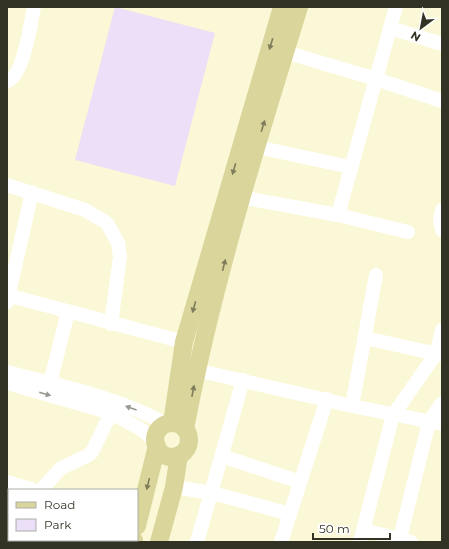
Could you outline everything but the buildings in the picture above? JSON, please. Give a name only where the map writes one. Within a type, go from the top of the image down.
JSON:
[{"type":"main road","points":[[174,426],[196,370],[240,197],[257,147],[285,52],[284,8]]},
{"type":"main road","points":[[174,426],[184,342],[284,8]]},
{"type":"main road","points":[[138,522],[158,431],[174,426],[188,434],[189,444],[179,455],[168,456],[160,450],[156,443]]},
{"type":"main road","points":[[159,542],[174,487],[179,455]]},
{"type":"street","points":[[7,81],[14,78],[20,64],[34,7]]},
{"type":"street","points":[[338,215],[350,167],[396,7]]},
{"type":"street","points":[[390,28],[442,44]]},
{"type":"street","points":[[285,52],[376,79],[442,101]]},
{"type":"street","points":[[257,147],[350,167]]},
{"type":"street","points":[[7,185],[85,210],[107,223],[118,244],[120,257],[111,324]]},
{"type":"street","points":[[32,192],[8,298],[184,342]]},
{"type":"street","points":[[240,197],[338,215],[408,232]]},
{"type":"street","points":[[442,210],[440,219],[442,230]]},
{"type":"street","points":[[352,406],[376,275]]},
{"type":"street","points":[[50,383],[68,312]]},
{"type":"street","points":[[442,330],[439,355],[393,415],[362,536],[403,541],[435,423],[442,403]]},
{"type":"street","points":[[365,338],[439,355]]},
{"type":"street","points":[[196,370],[352,406],[435,423]]},
{"type":"street","points":[[7,372],[111,400],[146,413],[174,426]]},
{"type":"street","points":[[198,542],[243,380]]},
{"type":"street","points":[[7,383],[111,413],[139,428],[156,443]]},
{"type":"street","points":[[281,542],[327,400]]},
{"type":"street","points":[[42,489],[61,468],[87,456],[92,452],[111,413]]},
{"type":"street","points":[[222,456],[300,482]]},
{"type":"street","points":[[7,482],[30,489]]},
{"type":"street","points":[[174,487],[212,493],[290,514]]},
{"type":"green space","points":[[115,7],[215,33],[175,186],[75,160]]}]
